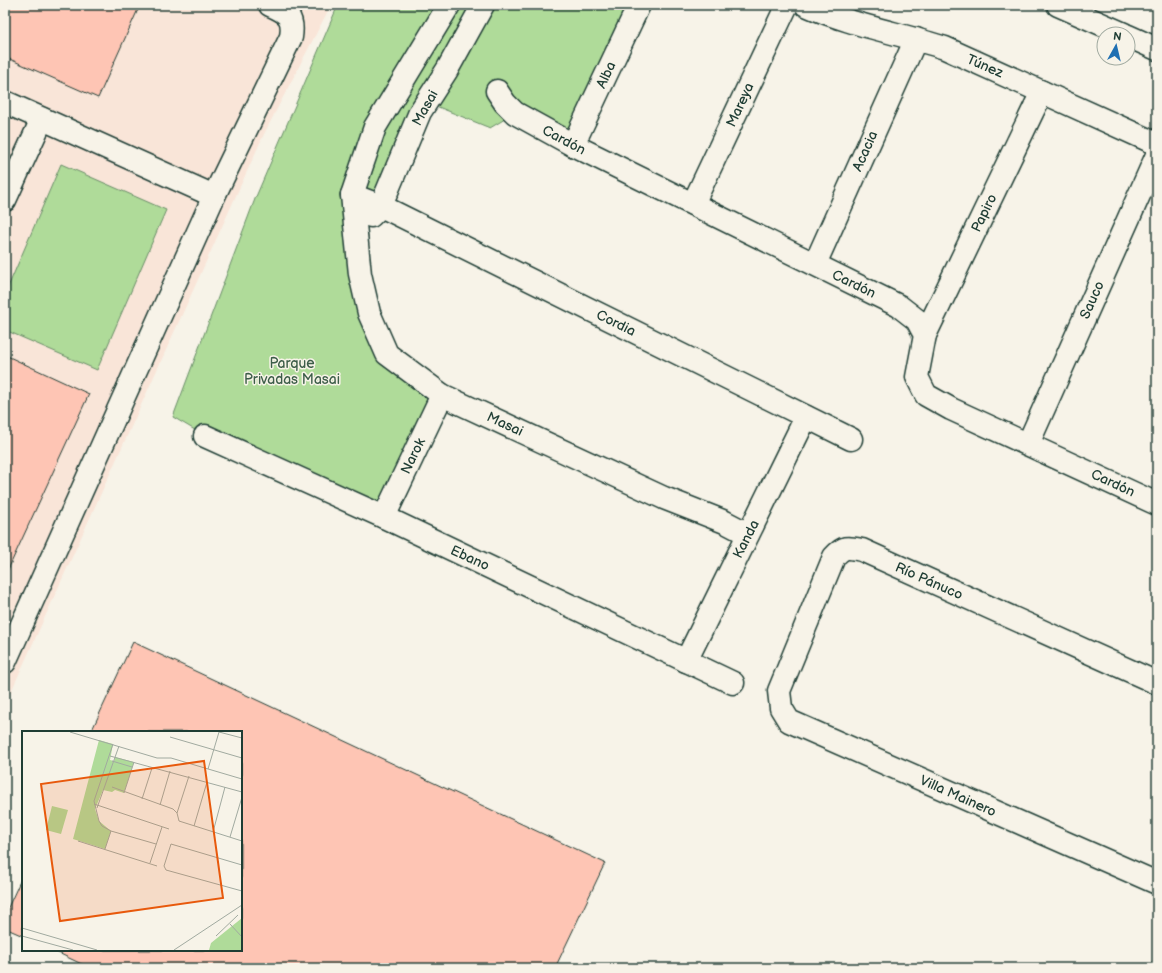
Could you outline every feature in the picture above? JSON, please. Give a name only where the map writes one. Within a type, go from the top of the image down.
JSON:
[{"type":"street","points":[[5,662],[214,196],[291,37],[291,19],[286,13],[270,5]]},
{"type":"street","name":"Masai","points":[[449,5],[375,126],[352,195],[360,274],[369,313],[387,354],[442,395],[664,498],[725,522],[748,534]]},
{"type":"street","name":"Masai","points":[[356,231],[381,206],[420,112],[447,70],[483,5]]},
{"type":"street","name":"Alba","points":[[573,145],[639,5]]},
{"type":"street","name":"Mareya","points":[[693,204],[787,5]]},
{"type":"street","name":"Túnez","points":[[806,5],[824,13],[867,27],[945,48],[1157,144]]},
{"type":"street","points":[[1058,5],[1106,26]]},
{"type":"street","name":"Acacia","points":[[815,264],[916,39]]},
{"type":"street","points":[[1136,40],[1157,49]]},
{"type":"street","points":[[398,89],[426,102]]},
{"type":"street","name":"Cardón","points":[[497,91],[505,103],[515,113],[573,145],[899,306],[917,320],[925,335],[917,377],[926,395],[1028,444],[1156,499]]},
{"type":"street","name":"Papiro","points":[[925,335],[1042,92]]},
{"type":"street","points":[[5,102],[214,196]]},
{"type":"street","points":[[5,200],[42,119]]},
{"type":"street","name":"Sauco","points":[[1028,444],[1157,155]]},
{"type":"street","name":"Cordia","points":[[352,195],[381,206],[851,439]]},
{"type":"street","name":"Narok","points":[[384,517],[442,395]]},
{"type":"street","name":"Kanda","points":[[686,661],[806,417]]},
{"type":"street","name":"Ebano","points":[[205,436],[384,517],[733,683]]},
{"type":"street","name":"Río Pánuco","points":[[779,691],[834,558],[842,549],[849,547],[862,550],[1157,683]]},
{"type":"street","name":"Villa Mainero","points":[[779,691],[781,708],[789,721],[1157,883]]},
{"type":"shaded area","points":[[5,5],[331,5],[264,134],[5,705]]},
{"type":"green space","name":"Parque Privadas Masai","points":[[338,5],[639,5],[573,145],[515,113],[490,128],[426,102],[356,231],[387,354],[442,395],[384,517],[205,436],[173,417],[255,199]]},
{"type":"green space","points":[[61,164],[166,210],[97,370],[5,330],[5,294]]},
{"type":"building","points":[[5,5],[140,5],[98,98],[5,57]]},
{"type":"building","points":[[5,355],[89,394],[5,576]]},
{"type":"building","points":[[133,642],[605,863],[555,968],[90,968],[54,951],[242,951],[242,731],[91,731]]},
{"type":"building","points":[[22,877],[22,936],[5,928],[5,914]]}]
